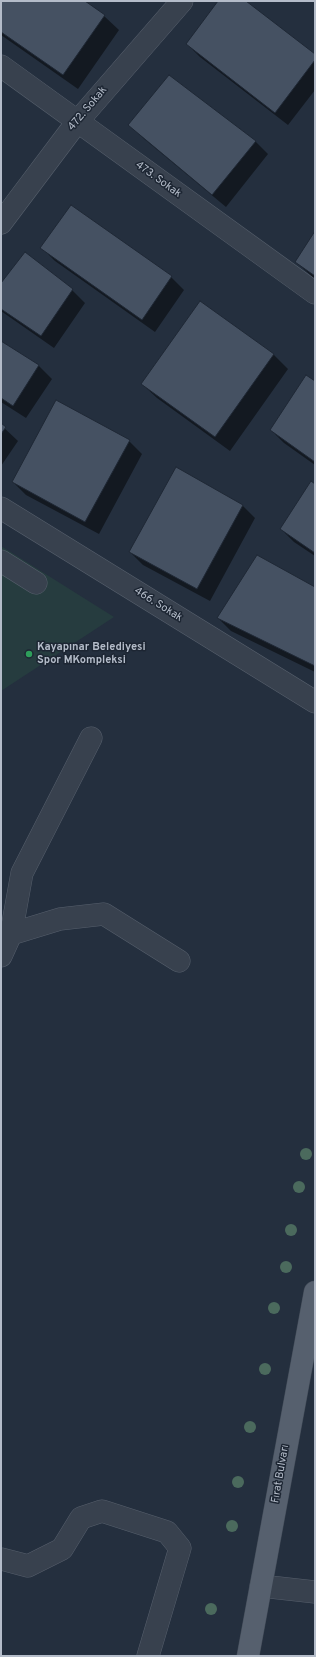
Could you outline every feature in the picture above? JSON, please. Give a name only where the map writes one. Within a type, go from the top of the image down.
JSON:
[{"type":"main road","name":"Fırat Bulvarı","points":[[248,1656],[315,1292]]},
{"type":"street","name":"472. Sokak","points":[[1,222],[77,122],[182,1]]},
{"type":"street","name":"473. Sokak","points":[[1,66],[315,293]]},
{"type":"street","name":"466. Sokak","points":[[1,508],[315,702]]},
{"type":"street","points":[[1,561],[36,584]]},
{"type":"street","points":[[1,956],[11,934],[22,872],[91,738]]},
{"type":"street","points":[[11,934],[60,919],[104,914],[179,961]]},
{"type":"street","points":[[1,1559],[28,1566],[62,1549],[81,1518],[102,1511],[167,1532],[180,1548],[148,1656]]},
{"type":"street","points":[[261,1586],[315,1592]]},
{"type":"green space","name":"Kayapınar Belediyesi Spor MKompleksi","points":[[1,546],[114,617],[1,691]]},
{"type":"building","points":[[1,1],[85,1],[105,15],[63,75],[1,32]]},
{"type":"building","points":[[218,1],[246,1],[315,54],[315,60],[275,113],[186,44]]},
{"type":"building","points":[[169,75],[256,141],[212,195],[128,125]]},
{"type":"building","points":[[71,205],[172,276],[142,320],[40,248]]},
{"type":"building","points":[[315,231],[315,276],[295,262]]},
{"type":"building","points":[[25,252],[73,289],[41,336],[1,309],[1,283]]},
{"type":"building","points":[[200,301],[274,354],[215,437],[141,384]]},
{"type":"building","points":[[1,341],[39,365],[13,406],[1,398]]},
{"type":"building","points":[[306,375],[315,381],[315,462],[270,430]]},
{"type":"building","points":[[56,400],[130,440],[85,522],[12,482]]},
{"type":"building","points":[[1,423],[6,427],[1,434]]},
{"type":"building","points":[[176,467],[243,505],[197,589],[129,552]]},
{"type":"building","points":[[311,481],[315,484],[315,553],[280,529]]},
{"type":"building","points":[[257,555],[315,587],[315,666],[217,618]]},
{"type":"place","name":"Kayapınar Belediyesi Spor MKompleksi","points":[[29,654]]}]
